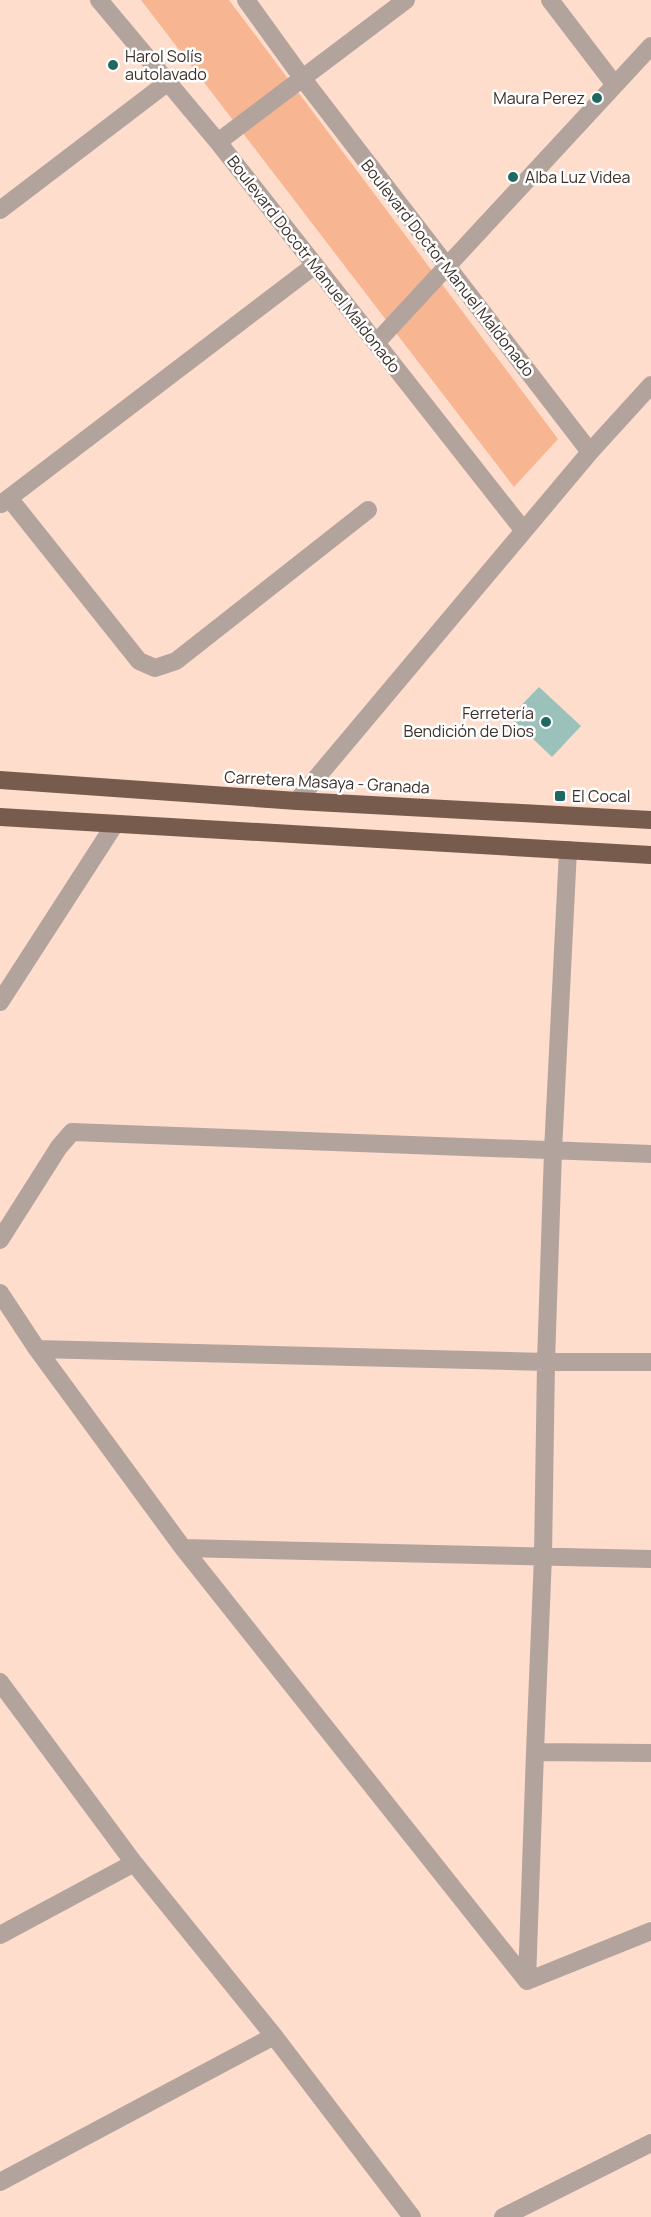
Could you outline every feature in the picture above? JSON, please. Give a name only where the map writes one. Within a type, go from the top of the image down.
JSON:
[{"type":"highway","name":"Carretera Masaya - Granada","points":[[0,780],[297,801],[651,819]]},
{"type":"highway","points":[[0,817],[651,855]]},
{"type":"street","name":"Boulevard Docotr Manuel Maldonado","points":[[99,0],[218,142],[524,531]]},
{"type":"street","name":"Boulevard Doctor Manuel Maldonado","points":[[246,0],[303,79],[590,452]]},
{"type":"street","points":[[218,142],[406,0]]},
{"type":"street","points":[[550,0],[615,85]]},
{"type":"street","points":[[376,343],[651,46]]},
{"type":"street","points":[[0,210],[168,82]]},
{"type":"street","points":[[315,265],[4,501],[139,661],[155,668],[176,661],[368,510]]},
{"type":"street","points":[[297,801],[590,452],[651,385]]},
{"type":"street","points":[[0,1002],[115,824]]},
{"type":"street","points":[[526,1981],[543,1556],[553,1151],[568,850]]},
{"type":"street","points":[[0,1240],[59,1148],[72,1132],[651,1154]]},
{"type":"street","points":[[0,1293],[36,1349],[183,1548],[526,1981]]},
{"type":"street","points":[[36,1349],[546,1362],[651,1362]]},
{"type":"street","points":[[183,1548],[651,1558]]},
{"type":"street","points":[[0,1684],[134,1863],[274,2036],[412,2217]]},
{"type":"street","points":[[535,1752],[651,1753]]},
{"type":"street","points":[[0,1935],[134,1863]]},
{"type":"street","points":[[526,1981],[651,1931]]},
{"type":"street","points":[[0,2182],[274,2036]]},
{"type":"street","points":[[503,2217],[651,2143]]},
{"type":"shaded area","points":[[141,0],[229,0],[558,439],[514,487]]},
{"type":"building","name":"Ferretería Bendición de Dios","points":[[539,687],[581,726],[552,757],[510,717]]},
{"type":"place","name":"Harol Solís autolavado","points":[[113,65]]},
{"type":"place","name":"Maura Perez","points":[[597,98]]},
{"type":"place","name":"Alba Luz Videa","points":[[513,177]]},
{"type":"place","name":"Ferretería Bendición de Dios","points":[[546,722]]},
{"type":"place","name":"El Cocal","points":[[560,796]]}]
